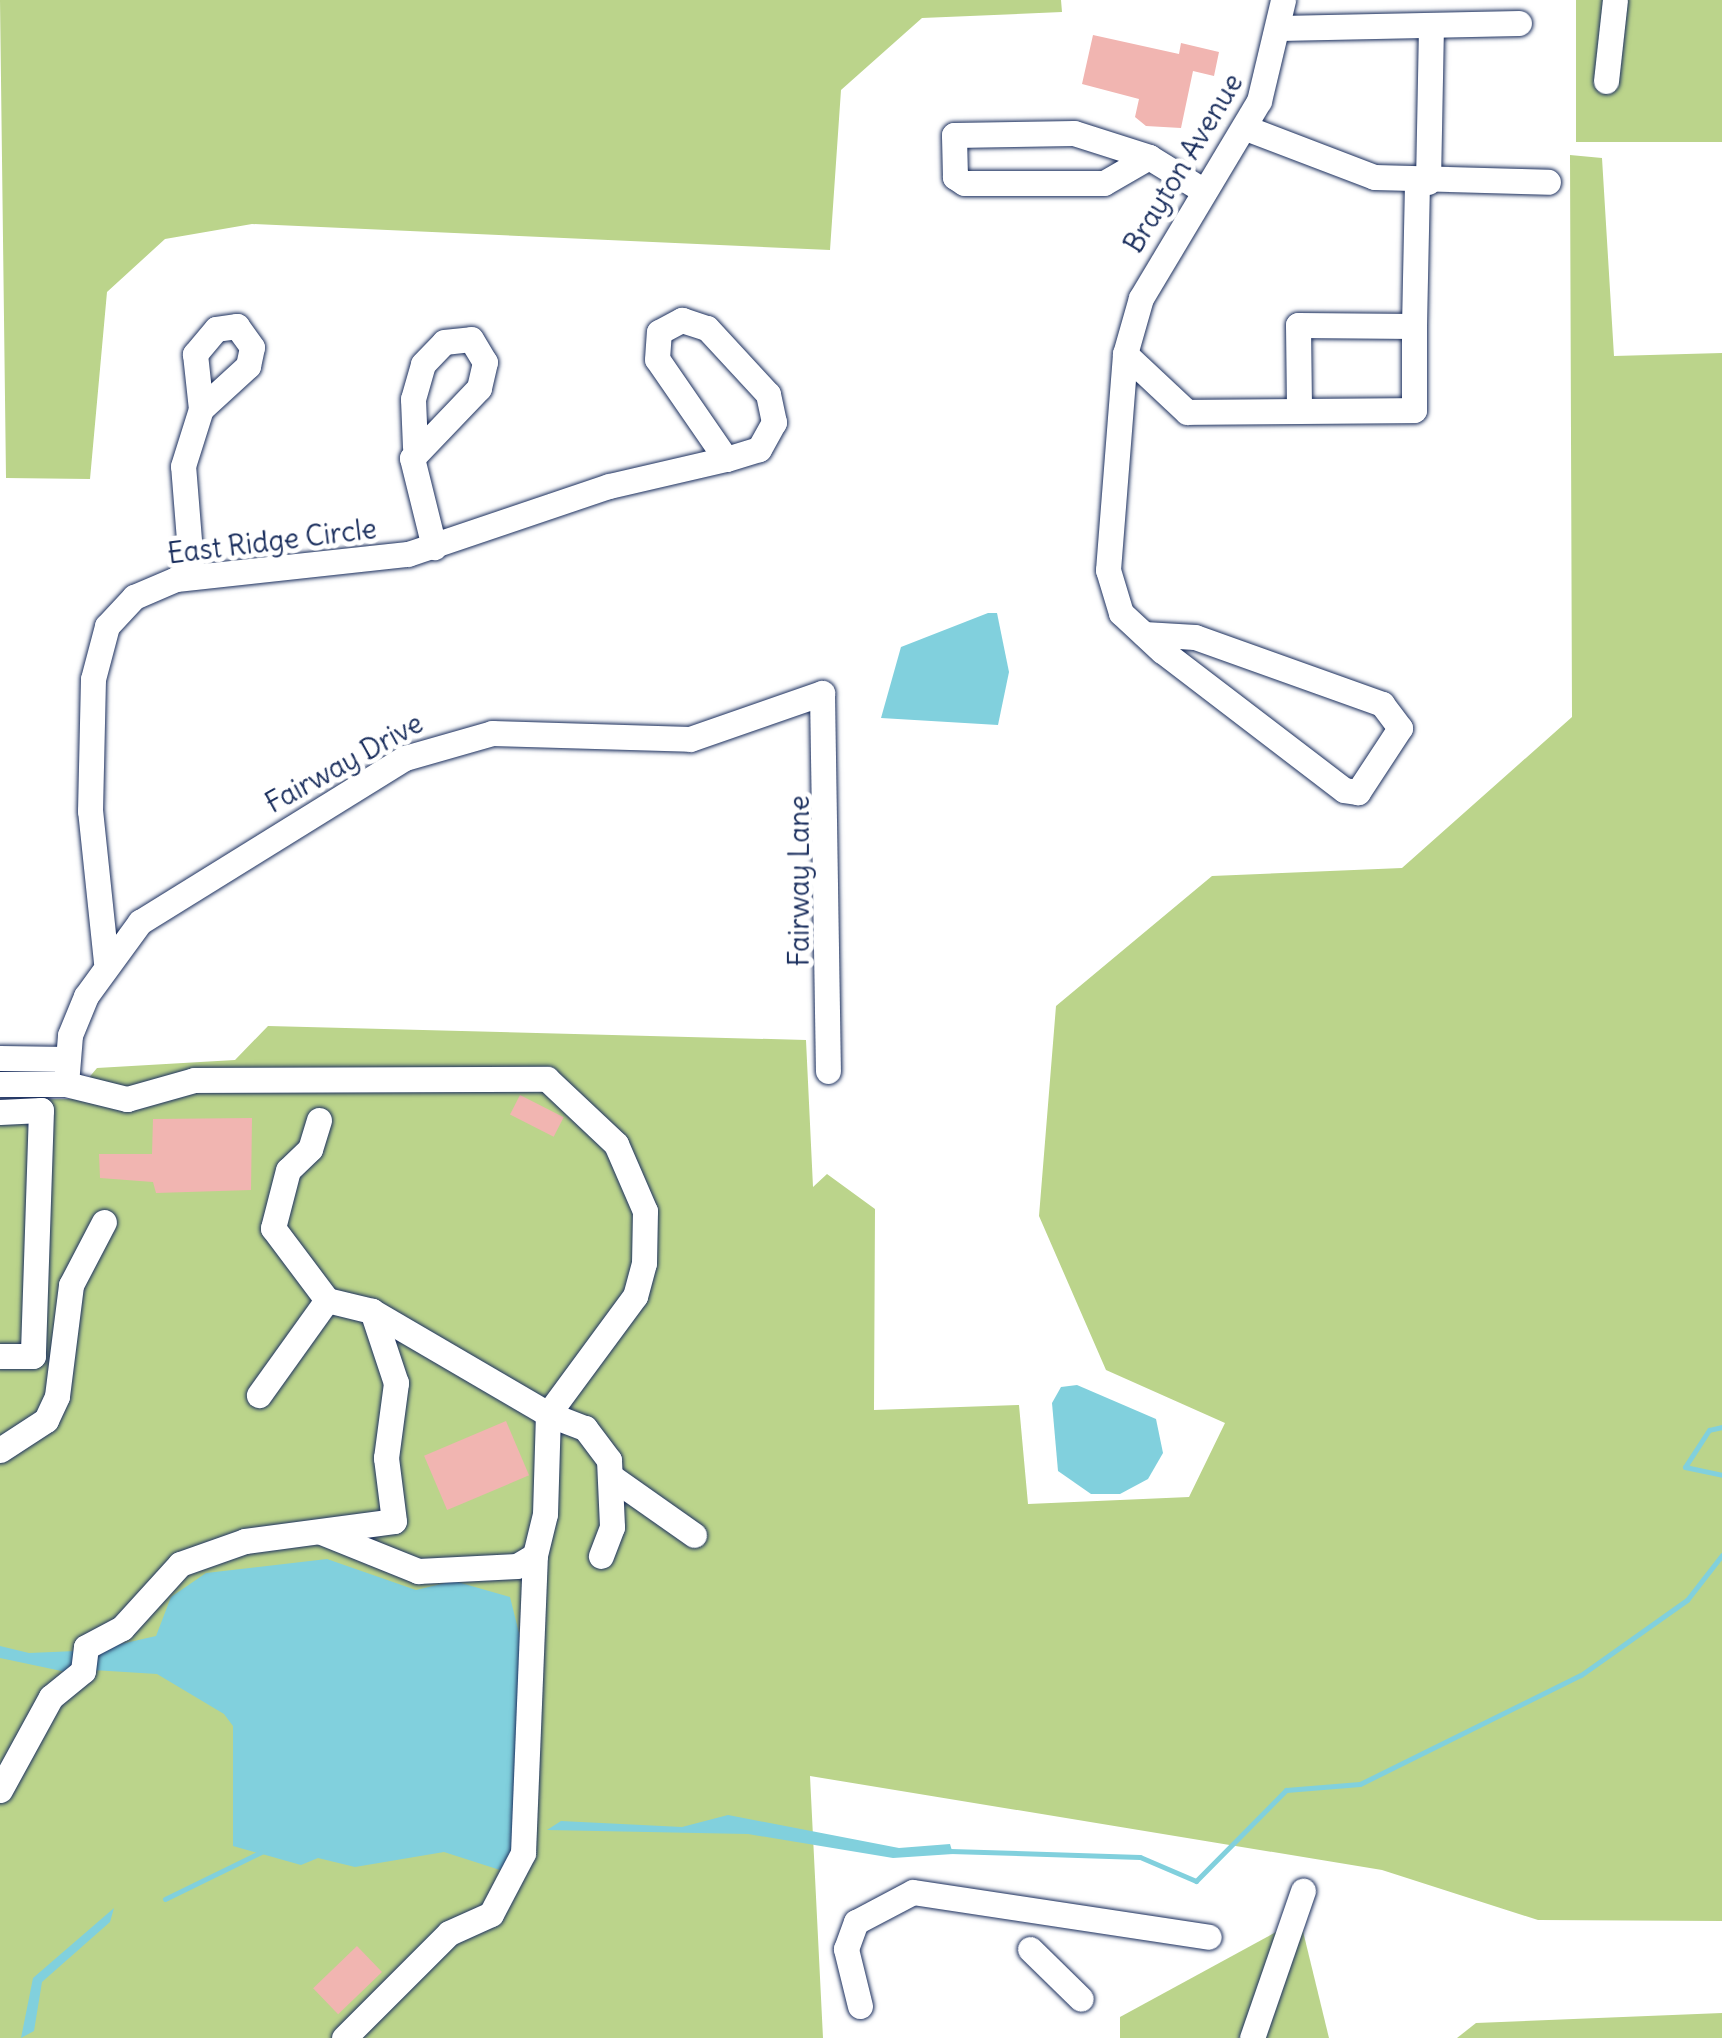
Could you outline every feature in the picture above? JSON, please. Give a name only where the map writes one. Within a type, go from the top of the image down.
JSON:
[{"type":"street","name":"Brayton Avenue","points":[[1144,634],[1195,636],[1382,704],[1400,728],[1352,794],[1144,634],[1121,613],[1108,570],[1125,354],[1153,272],[1246,128],[1280,28],[1283,0]]},
{"type":"street","points":[[1606,81],[1615,0]]},
{"type":"street","points":[[1280,28],[1519,23]]},
{"type":"street","points":[[1125,354],[1187,412],[1414,410],[1414,326],[1432,25]]},
{"type":"street","points":[[1149,157],[1104,183],[964,183],[954,177],[954,135],[1022,127],[1149,157],[1204,191]]},
{"type":"street","points":[[1246,128],[1320,163],[1422,182],[1548,182]]},
{"type":"street","name":"East Ridge Circle","points":[[106,962],[90,811],[96,651],[134,597],[192,577],[324,570],[434,547],[610,486],[726,459],[767,441],[768,394],[702,324],[668,324],[657,359],[726,459]]},
{"type":"street","points":[[1299,411],[1298,325],[1414,326]]},
{"type":"street","points":[[192,577],[180,499],[201,409]]},
{"type":"street","points":[[415,447],[434,547]]},
{"type":"street","name":"Fairway Drive","points":[[106,962],[166,902],[424,748],[492,733],[690,738],[824,694]]},
{"type":"street","name":"Fairway Lane","points":[[824,694],[828,1071]]},
{"type":"street","points":[[67,1072],[106,962]]},
{"type":"street","points":[[0,1058],[67,1072],[126,1099],[194,1080],[547,1079],[616,1144],[645,1210],[634,1296],[548,1414],[535,1556],[524,1853],[491,1914],[449,1933],[344,2038]]},
{"type":"street","points":[[0,1084],[67,1072]]},
{"type":"street","points":[[0,1112],[41,1110],[33,1356],[0,1356]]},
{"type":"street","points":[[318,1120],[310,1150],[288,1170],[272,1228],[328,1300],[372,1311],[599,1440],[614,1478],[601,1556]]},
{"type":"street","points":[[0,1450],[46,1420],[57,1396],[71,1285],[104,1222]]},
{"type":"street","points":[[259,1395],[328,1300]]},
{"type":"street","points":[[0,1790],[51,1696],[85,1659],[122,1628],[180,1564],[245,1541],[394,1521],[386,1458],[396,1383],[372,1311]]},
{"type":"street","points":[[614,1478],[694,1535]]},
{"type":"street","points":[[321,1532],[418,1572],[517,1566],[535,1556]]},
{"type":"street","points":[[1252,2038],[1303,1891]]},
{"type":"street","points":[[860,2006],[846,1949],[856,1922],[912,1892],[1209,1937]]},
{"type":"street","points":[[1030,1949],[1082,2000]]},
{"type":"green space","points":[[0,0],[1061,0],[1062,12],[922,18],[841,90],[830,250],[252,224],[165,239],[107,292],[90,479],[6,478]]},
{"type":"green space","points":[[1576,0],[1722,0],[1722,142],[1576,142]]},
{"type":"green space","points":[[1570,155],[1602,158],[1614,356],[1722,353],[1722,1921],[1538,1920],[1382,1870],[810,1776],[823,2038],[0,2038],[0,1100],[71,1099],[97,1068],[235,1060],[268,1026],[806,1040],[813,1187],[827,1174],[875,1209],[874,1410],[1019,1405],[1028,1504],[1189,1497],[1225,1423],[1106,1370],[1039,1216],[1056,1006],[1212,876],[1402,868],[1572,717]]},
{"type":"green space","points":[[1300,1919],[1329,2038],[1120,2038],[1120,2017]]},
{"type":"green space","points":[[1722,2013],[1722,2038],[1457,2038],[1476,2023]]},
{"type":"water","points":[[988,613],[997,613],[1009,672],[998,725],[881,718],[901,647]]},
{"type":"water","points":[[1077,1385],[1156,1419],[1163,1453],[1148,1479],[1120,1494],[1091,1494],[1058,1471],[1052,1403],[1061,1387]]},
{"type":"water","points":[[327,1559],[416,1590],[454,1581],[510,1597],[526,1661],[511,1857],[500,1870],[444,1852],[355,1867],[318,1858],[301,1865],[233,1846],[233,1726],[224,1714],[157,1674],[93,1670],[90,1651],[156,1636],[171,1597],[206,1573]]},
{"type":"water","points":[[0,1646],[29,1653],[76,1651],[71,1673],[0,1658]]},
{"type":"water","points":[[728,1815],[899,1848],[950,1844],[953,1854],[893,1858],[748,1834],[547,1830],[561,1821],[682,1827]]},
{"type":"water","points":[[114,1908],[110,1922],[42,1982],[34,2031],[21,2038],[33,1978]]},
{"type":"building","points":[[1093,35],[1179,54],[1181,43],[1219,52],[1214,76],[1193,71],[1181,128],[1146,126],[1135,117],[1139,99],[1082,84]]},
{"type":"building","points":[[520,1095],[564,1117],[554,1137],[510,1115]]},
{"type":"building","points":[[252,1118],[251,1190],[156,1193],[153,1182],[100,1178],[99,1154],[152,1154],[153,1119]]},
{"type":"building","points":[[506,1421],[529,1475],[447,1510],[424,1456]]},
{"type":"building","points":[[357,1946],[382,1972],[338,2014],[313,1988]]},
{"type":"waterway","points":[[1722,1427],[1709,1430],[1685,1467],[1722,1475]]},
{"type":"waterway","points":[[950,1851],[1140,1857],[1196,1881],[1286,1790],[1360,1784],[1581,1675],[1687,1600],[1722,1555]]},
{"type":"waterway","points":[[165,1899],[265,1850]]}]
